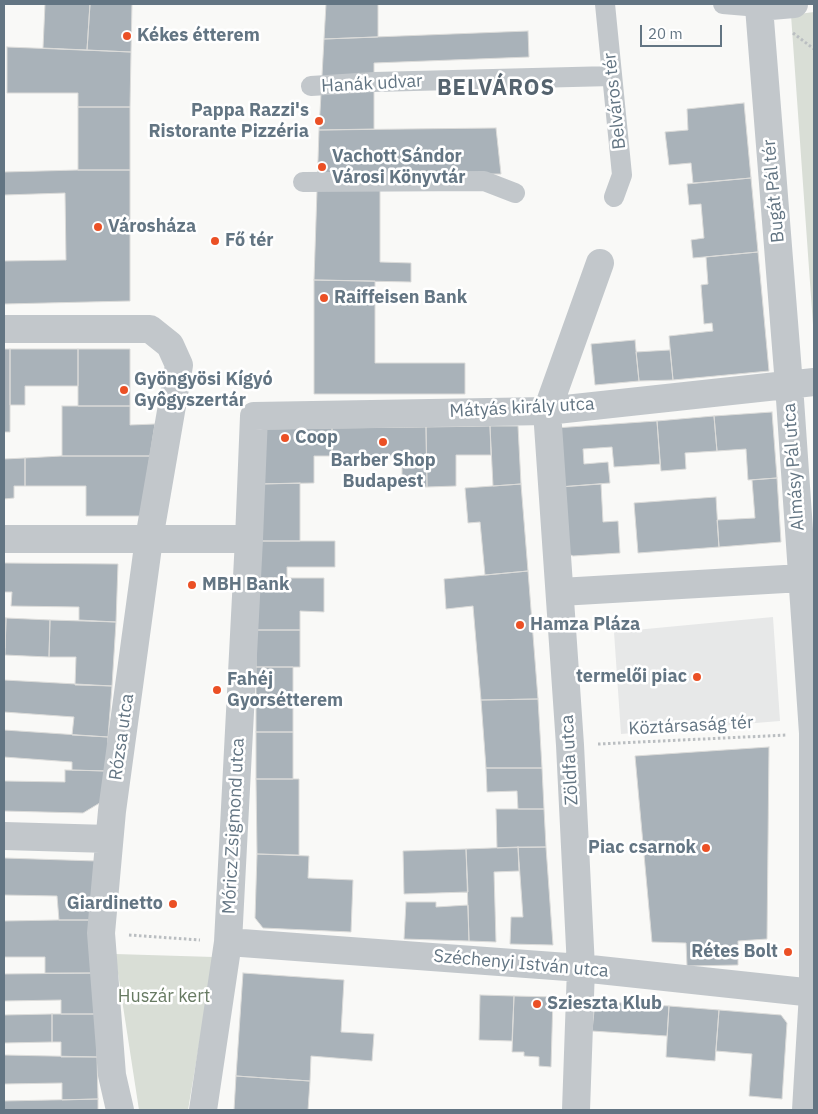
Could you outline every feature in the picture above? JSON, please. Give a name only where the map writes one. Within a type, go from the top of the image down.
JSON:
[{"type":"street","name":"Belváros tér","points":[[605,4],[622,175],[614,197]]},
{"type":"street","points":[[723,4],[759,7],[794,4]]},
{"type":"street","name":"Bugát Pál tér","points":[[759,7],[802,384]]},
{"type":"street","name":"Hanák udvar","points":[[311,86],[374,82],[612,76]]},
{"type":"street","points":[[303,182],[484,181],[515,193]]},
{"type":"street","points":[[547,410],[600,263]]},
{"type":"street","name":"Rózsa utca","points":[[4,329],[150,329],[170,345],[179,365],[149,539],[110,839],[101,933],[112,1075],[120,1110]]},
{"type":"street","name":"Mátyás király utca","points":[[249,539],[254,416],[547,410],[802,384]]},
{"type":"street","name":"Almásy Pál utca","points":[[802,384],[802,578],[814,733],[814,993],[806,1110]]},
{"type":"street","name":"Zöldfa utca","points":[[547,410],[570,745],[581,968],[576,1110]]},
{"type":"street","points":[[4,539],[249,539]]},
{"type":"street","name":"Móricz Zsigmond utca","points":[[203,1110],[228,942],[249,539]]},
{"type":"street","points":[[560,592],[802,578]]},
{"type":"street","points":[[4,836],[110,839]]},
{"type":"street","name":"Széchenyi István utca","points":[[228,942],[581,968],[814,993]]},
{"type":"path","name":"Köztársaság tér","points":[[570,745],[814,733]]},
{"type":"path","points":[[101,933],[228,942]]},
{"type":"shaded area","name":"termelői piac","points":[[773,617],[780,721],[621,734],[614,632]]},
{"type":"green space","points":[[814,12],[814,339],[791,15]]},
{"type":"green space","name":"Huszár kert","points":[[115,954],[214,957],[188,1110],[139,1110]]},
{"type":"building","points":[[45,4],[90,4],[87,50],[43,48]]},
{"type":"building","points":[[90,4],[132,4],[131,52],[87,50]]},
{"type":"building","points":[[326,4],[378,4],[378,37],[324,39]]},
{"type":"building","points":[[528,31],[529,57],[374,63],[374,129],[319,130],[324,39]]},
{"type":"building","points":[[7,47],[131,52],[130,107],[78,107],[78,93],[7,93]]},
{"type":"building","points":[[744,103],[751,178],[693,183],[691,163],[669,165],[665,132],[688,130],[687,109]]},
{"type":"building","points":[[78,107],[130,107],[130,170],[78,170]]},
{"type":"building","points":[[496,128],[501,174],[380,174],[380,262],[411,263],[411,282],[314,280],[319,130]]},
{"type":"building","name":"Városháza","points":[[130,170],[130,301],[4,304],[4,261],[66,260],[65,193],[4,195],[4,172]]},
{"type":"building","points":[[751,178],[758,252],[693,258],[691,240],[704,238],[701,204],[689,205],[687,184]]},
{"type":"building","points":[[758,252],[769,371],[673,380],[669,336],[713,331],[712,323],[704,324],[701,285],[708,284],[706,257]]},
{"type":"building","points":[[314,280],[375,281],[375,363],[465,363],[465,394],[314,394]]},
{"type":"building","points":[[635,340],[639,381],[595,385],[591,344]]},
{"type":"building","points":[[4,349],[10,349],[10,432],[4,432]]},
{"type":"building","points":[[10,349],[78,349],[78,386],[25,386],[25,405],[10,405]]},
{"type":"building","points":[[78,349],[130,349],[130,406],[78,406]]},
{"type":"building","points":[[670,350],[673,380],[639,381],[636,352]]},
{"type":"building","points":[[62,406],[130,406],[130,425],[155,424],[150,456],[62,456]]},
{"type":"building","points":[[772,412],[777,478],[748,480],[746,449],[717,451],[714,416]]},
{"type":"building","points":[[714,416],[717,451],[685,453],[686,469],[661,471],[657,421]]},
{"type":"building","points":[[657,421],[660,464],[614,467],[612,447],[583,449],[584,464],[608,462],[610,483],[559,487],[555,428]]},
{"type":"building","points":[[490,426],[491,455],[456,455],[456,486],[427,487],[426,427]]},
{"type":"building","points":[[490,426],[518,426],[521,484],[493,486]]},
{"type":"building","points":[[426,427],[427,487],[402,487],[402,456],[332,456],[332,428]]},
{"type":"building","points":[[332,428],[332,456],[314,456],[314,483],[259,484],[262,429]]},
{"type":"building","points":[[150,456],[141,516],[86,516],[86,486],[25,486],[25,458]]},
{"type":"building","points":[[25,458],[25,486],[14,486],[14,498],[4,499],[4,459]]},
{"type":"building","points":[[777,478],[781,542],[719,547],[717,520],[755,518],[752,480]]},
{"type":"building","points":[[300,483],[300,541],[256,541],[259,484]]},
{"type":"building","points":[[521,484],[528,571],[485,575],[480,522],[468,523],[465,488]]},
{"type":"building","points":[[601,484],[603,522],[618,521],[620,553],[573,556],[564,552],[559,487]]},
{"type":"building","points":[[716,497],[719,547],[638,553],[634,503]]},
{"type":"building","points":[[256,541],[335,541],[335,567],[287,567],[287,578],[256,578]]},
{"type":"building","points":[[4,563],[118,564],[116,622],[79,620],[79,607],[11,606],[12,592],[4,592]]},
{"type":"building","points":[[528,571],[538,699],[481,700],[473,606],[446,609],[444,579]]},
{"type":"building","points":[[256,578],[324,578],[324,612],[300,611],[300,630],[256,630]]},
{"type":"building","points":[[4,618],[6,618],[5,648],[4,648]]},
{"type":"building","points":[[6,618],[50,620],[49,657],[5,655]]},
{"type":"building","points":[[50,620],[116,622],[112,686],[75,685],[76,657],[49,657]]},
{"type":"building","points":[[256,630],[300,630],[300,667],[256,667]]},
{"type":"building","points":[[256,667],[293,667],[293,732],[256,732]]},
{"type":"building","points":[[4,680],[112,686],[108,737],[72,735],[74,717],[4,712]]},
{"type":"building","points":[[538,699],[542,768],[486,768],[481,700]]},
{"type":"building","points":[[4,730],[108,737],[107,771],[72,770],[72,762],[4,757]]},
{"type":"building","points":[[256,732],[293,732],[293,779],[256,779]]},
{"type":"building","name":"Piac csarnok","points":[[769,747],[767,939],[738,941],[738,965],[687,966],[686,943],[652,942],[635,756]]},
{"type":"building","points":[[486,768],[542,768],[544,809],[518,809],[517,791],[487,792]]},
{"type":"building","points":[[65,770],[107,771],[103,801],[83,813],[4,811],[4,781],[65,782]]},
{"type":"building","points":[[256,779],[299,779],[299,855],[257,854]]},
{"type":"building","points":[[496,809],[544,809],[546,847],[497,848]]},
{"type":"building","points":[[518,847],[519,871],[494,872],[496,942],[469,941],[466,849]]},
{"type":"building","points":[[518,847],[546,847],[553,945],[510,944],[511,917],[523,917]]},
{"type":"building","points":[[466,849],[468,892],[404,894],[403,851]]},
{"type":"building","points":[[257,854],[309,856],[308,878],[353,880],[351,932],[263,928],[255,918]]},
{"type":"building","points":[[4,858],[96,861],[96,920],[59,920],[57,896],[4,895]]},
{"type":"building","points":[[406,902],[436,902],[436,907],[468,905],[469,941],[404,939]]},
{"type":"building","points":[[96,920],[96,973],[45,973],[45,957],[4,957],[4,921]]},
{"type":"building","points":[[96,973],[97,1014],[61,1014],[61,1000],[4,1001],[4,974]]},
{"type":"building","points":[[243,973],[344,980],[341,1032],[374,1034],[372,1061],[311,1056],[310,1081],[236,1076]]},
{"type":"building","points":[[480,995],[514,996],[512,1041],[479,1040]]},
{"type":"building","points":[[514,996],[553,997],[551,1067],[539,1066],[539,1057],[524,1056],[524,1052],[512,1052]]},
{"type":"building","points":[[595,1001],[669,1006],[667,1036],[592,1031]]},
{"type":"building","points":[[669,1006],[719,1010],[715,1061],[666,1057]]},
{"type":"building","points":[[719,1010],[781,1015],[787,1023],[782,1099],[749,1096],[752,1054],[716,1051]]},
{"type":"building","points":[[52,1014],[52,1042],[4,1043],[4,1015]]},
{"type":"building","points":[[52,1014],[97,1014],[97,1057],[61,1057],[61,1042],[52,1042]]},
{"type":"building","points":[[4,1055],[97,1057],[98,1099],[62,1100],[62,1083],[4,1084]]},
{"type":"building","points":[[236,1076],[310,1081],[308,1110],[234,1110]]},
{"type":"building","points":[[98,1099],[98,1110],[4,1110],[4,1101]]},
{"type":"place","name":"Kékes étterem","points":[[127,36]]},
{"type":"place","name":"Pappa Razzi's Ristorante Pizzéria","points":[[319,121]]},
{"type":"place","name":"Vachott Sándor Városi Könyvtár","points":[[322,167]]},
{"type":"place","name":"Városháza","points":[[98,227]]},
{"type":"place","name":"Fő tér","points":[[215,241]]},
{"type":"place","name":"Raiffeisen Bank","points":[[324,298]]},
{"type":"place","name":"Gyöngyösi Kígyó Gyôgyszertár","points":[[124,390]]},
{"type":"place","name":"Coop","points":[[285,438]]},
{"type":"place","name":"Barber Shop Budapest","points":[[383,442]]},
{"type":"place","name":"MBH Bank","points":[[192,585]]},
{"type":"place","name":"Hamza Pláza","points":[[520,625]]},
{"type":"place","name":"termelői piac","points":[[697,677]]},
{"type":"place","name":"Fahéj Gyorsétterem","points":[[217,690]]},
{"type":"place","name":"Piac csarnok","points":[[706,848]]},
{"type":"place","name":"Giardinetto","points":[[173,904]]},
{"type":"place","name":"Rétes Bolt","points":[[788,952]]},
{"type":"place","name":"Szieszta Klub","points":[[537,1004]]},
{"type":"district","name":"BELVÁROS","points":[[496,89]]}]
